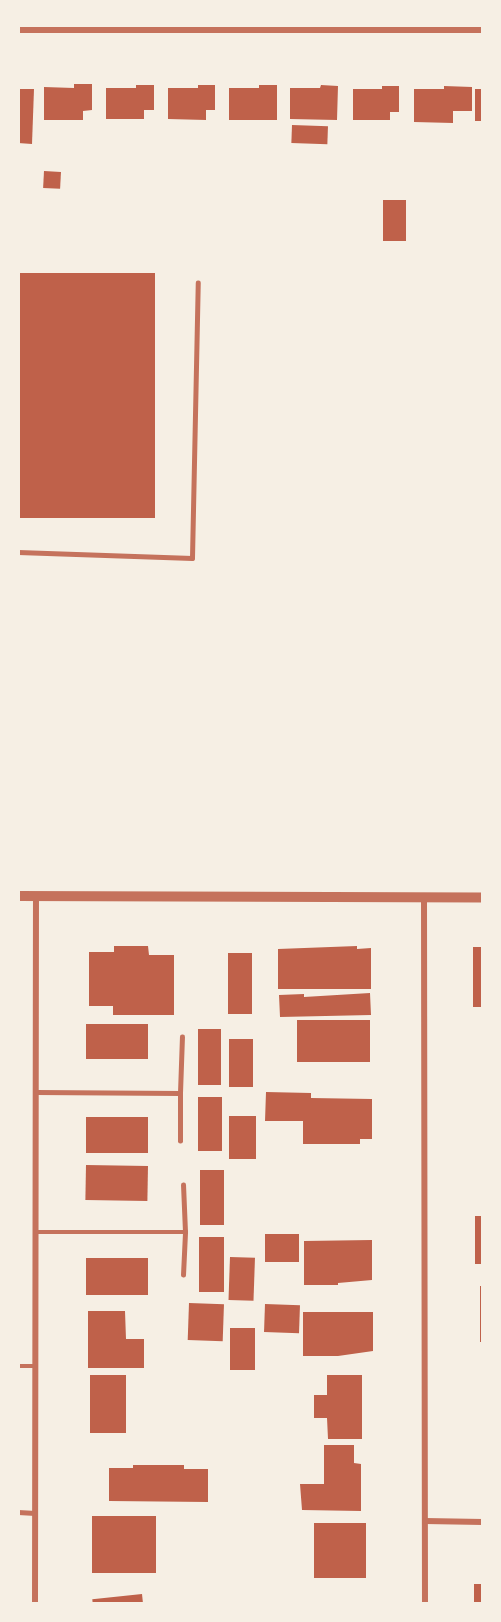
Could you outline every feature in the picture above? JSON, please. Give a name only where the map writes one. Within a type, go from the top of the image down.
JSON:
[{"type":"street","points":[[18,30],[483,30]]},
{"type":"street","points":[[18,897],[483,898]]},
{"type":"street","points":[[35,1604],[36,897]]},
{"type":"street","points":[[424,897],[425,1604]]},
{"type":"street","points":[[425,1521],[483,1522]]},
{"type":"lane","points":[[18,552],[192,558],[198,283]]},
{"type":"lane","points":[[180,1141],[182,1037]]},
{"type":"lane","points":[[36,1092],[180,1093]]},
{"type":"lane","points":[[183,1185],[185,1233],[183,1275]]},
{"type":"lane","points":[[37,1232],[185,1233]]},
{"type":"lane","points":[[18,1366],[36,1366]]},
{"type":"lane","points":[[18,1512],[35,1513]]},
{"type":"building","points":[[74,84],[92,84],[92,110],[83,111],[83,120],[44,120],[44,87],[74,88]]},
{"type":"building","points":[[136,85],[154,85],[154,110],[144,110],[144,119],[106,119],[106,88],[136,88]]},
{"type":"building","points":[[198,85],[215,85],[215,110],[206,110],[206,120],[168,119],[168,88],[198,88]]},
{"type":"building","points":[[259,85],[277,85],[277,120],[229,120],[229,88],[259,88]]},
{"type":"building","points":[[321,85],[338,86],[337,120],[290,119],[290,88],[320,88]]},
{"type":"building","points":[[382,86],[399,86],[399,112],[390,112],[390,120],[353,120],[353,89],[382,89]]},
{"type":"building","points":[[444,86],[472,87],[472,111],[453,111],[453,123],[414,122],[414,89],[444,89]]},
{"type":"building","points":[[18,89],[34,89],[32,144],[18,143]]},
{"type":"building","points":[[475,89],[483,89],[483,121],[475,121]]},
{"type":"building","points":[[292,125],[328,126],[327,144],[291,143]]},
{"type":"building","points":[[44,171],[61,172],[60,189],[43,188]]},
{"type":"building","points":[[383,200],[406,200],[406,241],[383,241]]},
{"type":"building","points":[[18,273],[155,273],[155,518],[18,518]]},
{"type":"building","points":[[114,946],[148,946],[149,955],[174,955],[174,1015],[113,1015],[113,1006],[89,1006],[89,952],[114,952]]},
{"type":"building","points":[[357,946],[357,949],[371,948],[371,989],[278,989],[278,949]]},
{"type":"building","points":[[473,947],[483,947],[483,1007],[473,1007]]},
{"type":"building","points":[[228,953],[252,953],[252,1014],[228,1014]]},
{"type":"building","points":[[370,993],[371,1015],[280,1017],[279,995],[304,994],[304,997]]},
{"type":"building","points":[[297,1020],[370,1020],[370,1062],[297,1062]]},
{"type":"building","points":[[86,1024],[148,1024],[148,1059],[86,1059]]},
{"type":"building","points":[[198,1029],[221,1029],[221,1085],[198,1085]]},
{"type":"building","points":[[229,1039],[253,1039],[253,1087],[229,1087]]},
{"type":"building","points":[[266,1092],[311,1093],[311,1098],[372,1099],[372,1139],[360,1139],[360,1144],[303,1144],[303,1121],[265,1121]]},
{"type":"building","points":[[198,1097],[222,1097],[222,1151],[198,1151]]},
{"type":"building","points":[[229,1116],[256,1116],[256,1159],[229,1159]]},
{"type":"building","points":[[86,1117],[148,1117],[148,1153],[86,1153]]},
{"type":"building","points":[[86,1165],[148,1166],[147,1201],[85,1200]]},
{"type":"building","points":[[200,1170],[224,1170],[224,1225],[200,1225]]},
{"type":"building","points":[[475,1216],[483,1216],[483,1264],[475,1264]]},
{"type":"building","points":[[265,1234],[299,1234],[299,1262],[265,1262]]},
{"type":"building","points":[[199,1237],[224,1237],[224,1292],[199,1292]]},
{"type":"building","points":[[372,1240],[372,1280],[338,1283],[338,1285],[304,1285],[304,1241]]},
{"type":"building","points":[[230,1257],[255,1258],[253,1301],[228,1300]]},
{"type":"building","points":[[86,1258],[148,1258],[148,1295],[86,1295]]},
{"type":"building","points":[[480,1286],[483,1286],[483,1342],[480,1342]]},
{"type":"building","points":[[189,1303],[224,1304],[223,1341],[188,1340]]},
{"type":"building","points":[[265,1304],[300,1305],[299,1333],[264,1332]]},
{"type":"building","points":[[88,1311],[125,1311],[126,1339],[144,1339],[144,1368],[88,1368]]},
{"type":"building","points":[[303,1312],[373,1312],[373,1351],[338,1356],[303,1356]]},
{"type":"building","points":[[230,1328],[255,1328],[255,1370],[230,1370]]},
{"type":"building","points":[[90,1375],[126,1375],[126,1433],[90,1433]]},
{"type":"building","points":[[327,1375],[362,1375],[362,1439],[328,1439],[327,1418],[314,1418],[314,1395],[327,1395]]},
{"type":"building","points":[[324,1445],[354,1445],[354,1463],[361,1464],[361,1511],[302,1510],[300,1484],[324,1484]]},
{"type":"building","points":[[133,1465],[184,1465],[184,1469],[208,1469],[208,1502],[109,1501],[109,1468],[133,1468]]},
{"type":"building","points":[[92,1516],[156,1516],[156,1573],[92,1573]]},
{"type":"building","points":[[314,1523],[366,1523],[366,1578],[314,1578]]},
{"type":"building","points":[[474,1584],[483,1584],[483,1604],[474,1604]]},
{"type":"building","points":[[142,1594],[143,1604],[93,1604],[92,1599]]}]
